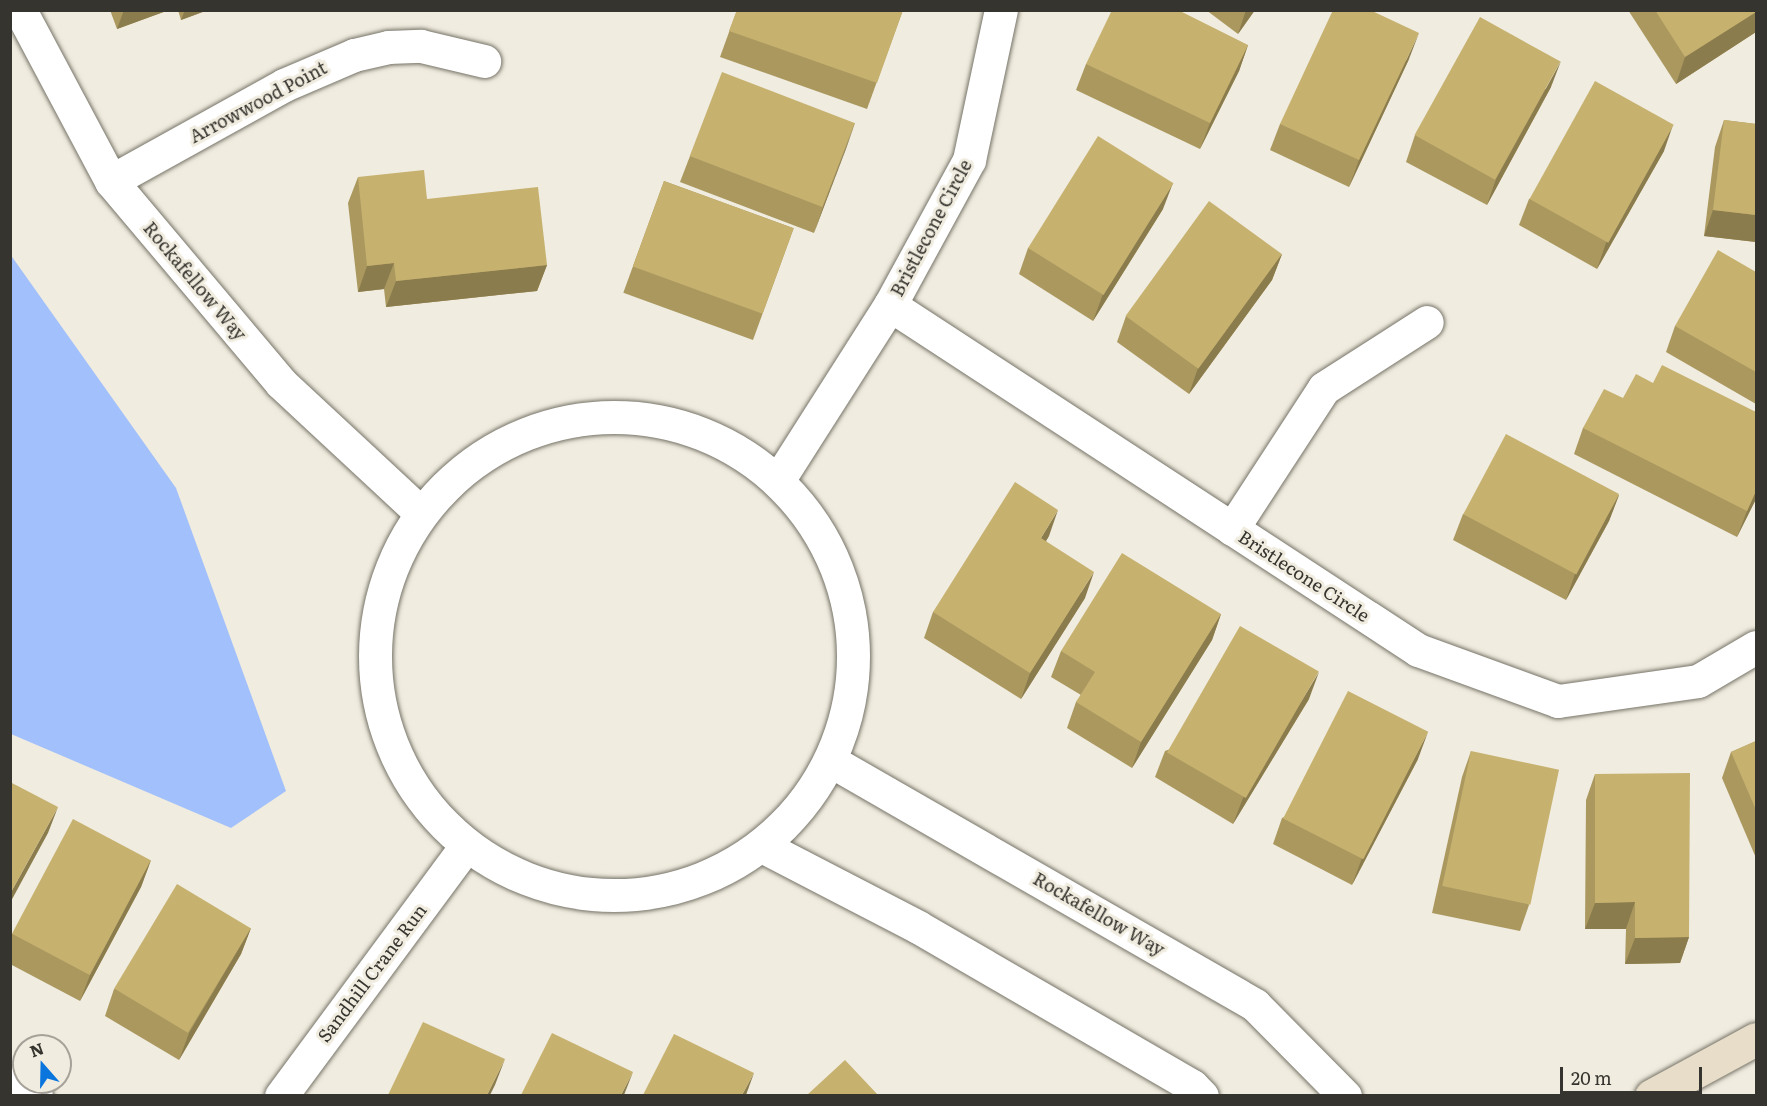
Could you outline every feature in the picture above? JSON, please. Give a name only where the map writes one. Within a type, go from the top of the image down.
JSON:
[{"type":"street","name":"Rockafellow Way","points":[[20,10],[111,182],[281,383],[421,513]]},
{"type":"street","name":"Bristlecone Circle","points":[[779,479],[890,305],[969,160],[1001,10]]},
{"type":"street","name":"Arrowwood Point","points":[[111,182],[284,85],[354,55],[388,47],[421,46],[484,61]]},
{"type":"street","name":"Bristlecone Circle","points":[[890,305],[1418,650],[1558,701],[1698,681],[1756,647]]},
{"type":"street","points":[[1232,529],[1324,388],[1427,322]]},
{"type":"street","points":[[592,417],[660,420],[713,438],[779,479],[816,523],[842,575],[855,631],[853,690],[831,761],[762,846],[702,879],[636,895],[567,892],[462,851],[404,775],[379,711],[374,641],[388,573],[421,513],[468,465],[527,432],[592,417]]},
{"type":"street","name":"Rockafellow Way","points":[[831,761],[1255,1005],[1345,1095]]},
{"type":"street","points":[[762,846],[918,927],[1192,1086],[1202,1095]]},
{"type":"street","name":"Sandhill Crane Run","points":[[281,1095],[462,851]]},
{"type":"street","points":[[1651,1095],[1756,1039]]},
{"type":"street","points":[[10,1082],[36,1095]]},
{"type":"water","points":[[10,254],[176,488],[286,791],[231,828],[11,734]]},
{"type":"building","points":[[737,10],[903,10],[877,83],[729,31]]},
{"type":"building","points":[[1112,10],[1178,10],[1248,45],[1210,123],[1086,64]]},
{"type":"building","points":[[1333,10],[1370,10],[1419,33],[1359,160],[1280,124]]},
{"type":"building","points":[[1655,10],[1756,10],[1756,12],[1685,57]]},
{"type":"building","points":[[1480,17],[1560,62],[1495,180],[1415,135]]},
{"type":"building","points":[[722,72],[855,123],[822,207],[690,156]]},
{"type":"building","points":[[1595,81],[1674,125],[1608,243],[1530,199]]},
{"type":"building","points":[[1724,120],[1756,124],[1756,215],[1713,210]]},
{"type":"building","points":[[1098,136],[1173,183],[1104,295],[1028,248]]},
{"type":"building","points":[[424,170],[427,199],[538,187],[547,265],[396,281],[394,263],[367,266],[358,177]]},
{"type":"building","points":[[664,181],[794,228],[763,314],[633,267]]},
{"type":"building","points":[[1209,201],[1282,254],[1198,369],[1126,316]]},
{"type":"building","points":[[1718,250],[1756,272],[1756,372],[1675,326]]},
{"type":"building","points":[[1662,365],[1756,412],[1756,491],[1747,511],[1583,428],[1604,389],[1623,398],[1636,374],[1653,383]]},
{"type":"building","points":[[1506,434],[1619,494],[1576,574],[1463,514]]},
{"type":"building","points":[[1015,482],[1058,510],[1041,538],[1094,572],[1030,673],[933,612]]},
{"type":"building","points":[[1122,553],[1221,614],[1141,742],[1076,702],[1095,672],[1061,651]]},
{"type":"building","points":[[1240,626],[1319,672],[1246,798],[1167,752]]},
{"type":"building","points":[[1348,691],[1428,732],[1363,859],[1283,818]]},
{"type":"building","points":[[1756,741],[1756,810],[1731,752]]},
{"type":"building","points":[[1471,751],[1559,770],[1530,905],[1442,886]]},
{"type":"building","points":[[1690,773],[1689,937],[1635,938],[1635,902],[1595,903],[1595,774]]},
{"type":"building","points":[[10,782],[58,807],[10,894]]},
{"type":"building","points":[[73,819],[151,860],[90,975],[12,934]]},
{"type":"building","points":[[177,884],[251,928],[188,1033],[114,989]]},
{"type":"building","points":[[423,1022],[505,1059],[487,1095],[388,1095]]},
{"type":"building","points":[[552,1033],[633,1072],[621,1095],[521,1095]]},
{"type":"building","points":[[674,1034],[754,1073],[742,1095],[643,1095]]},
{"type":"building","points":[[845,1060],[878,1095],[807,1095]]}]
